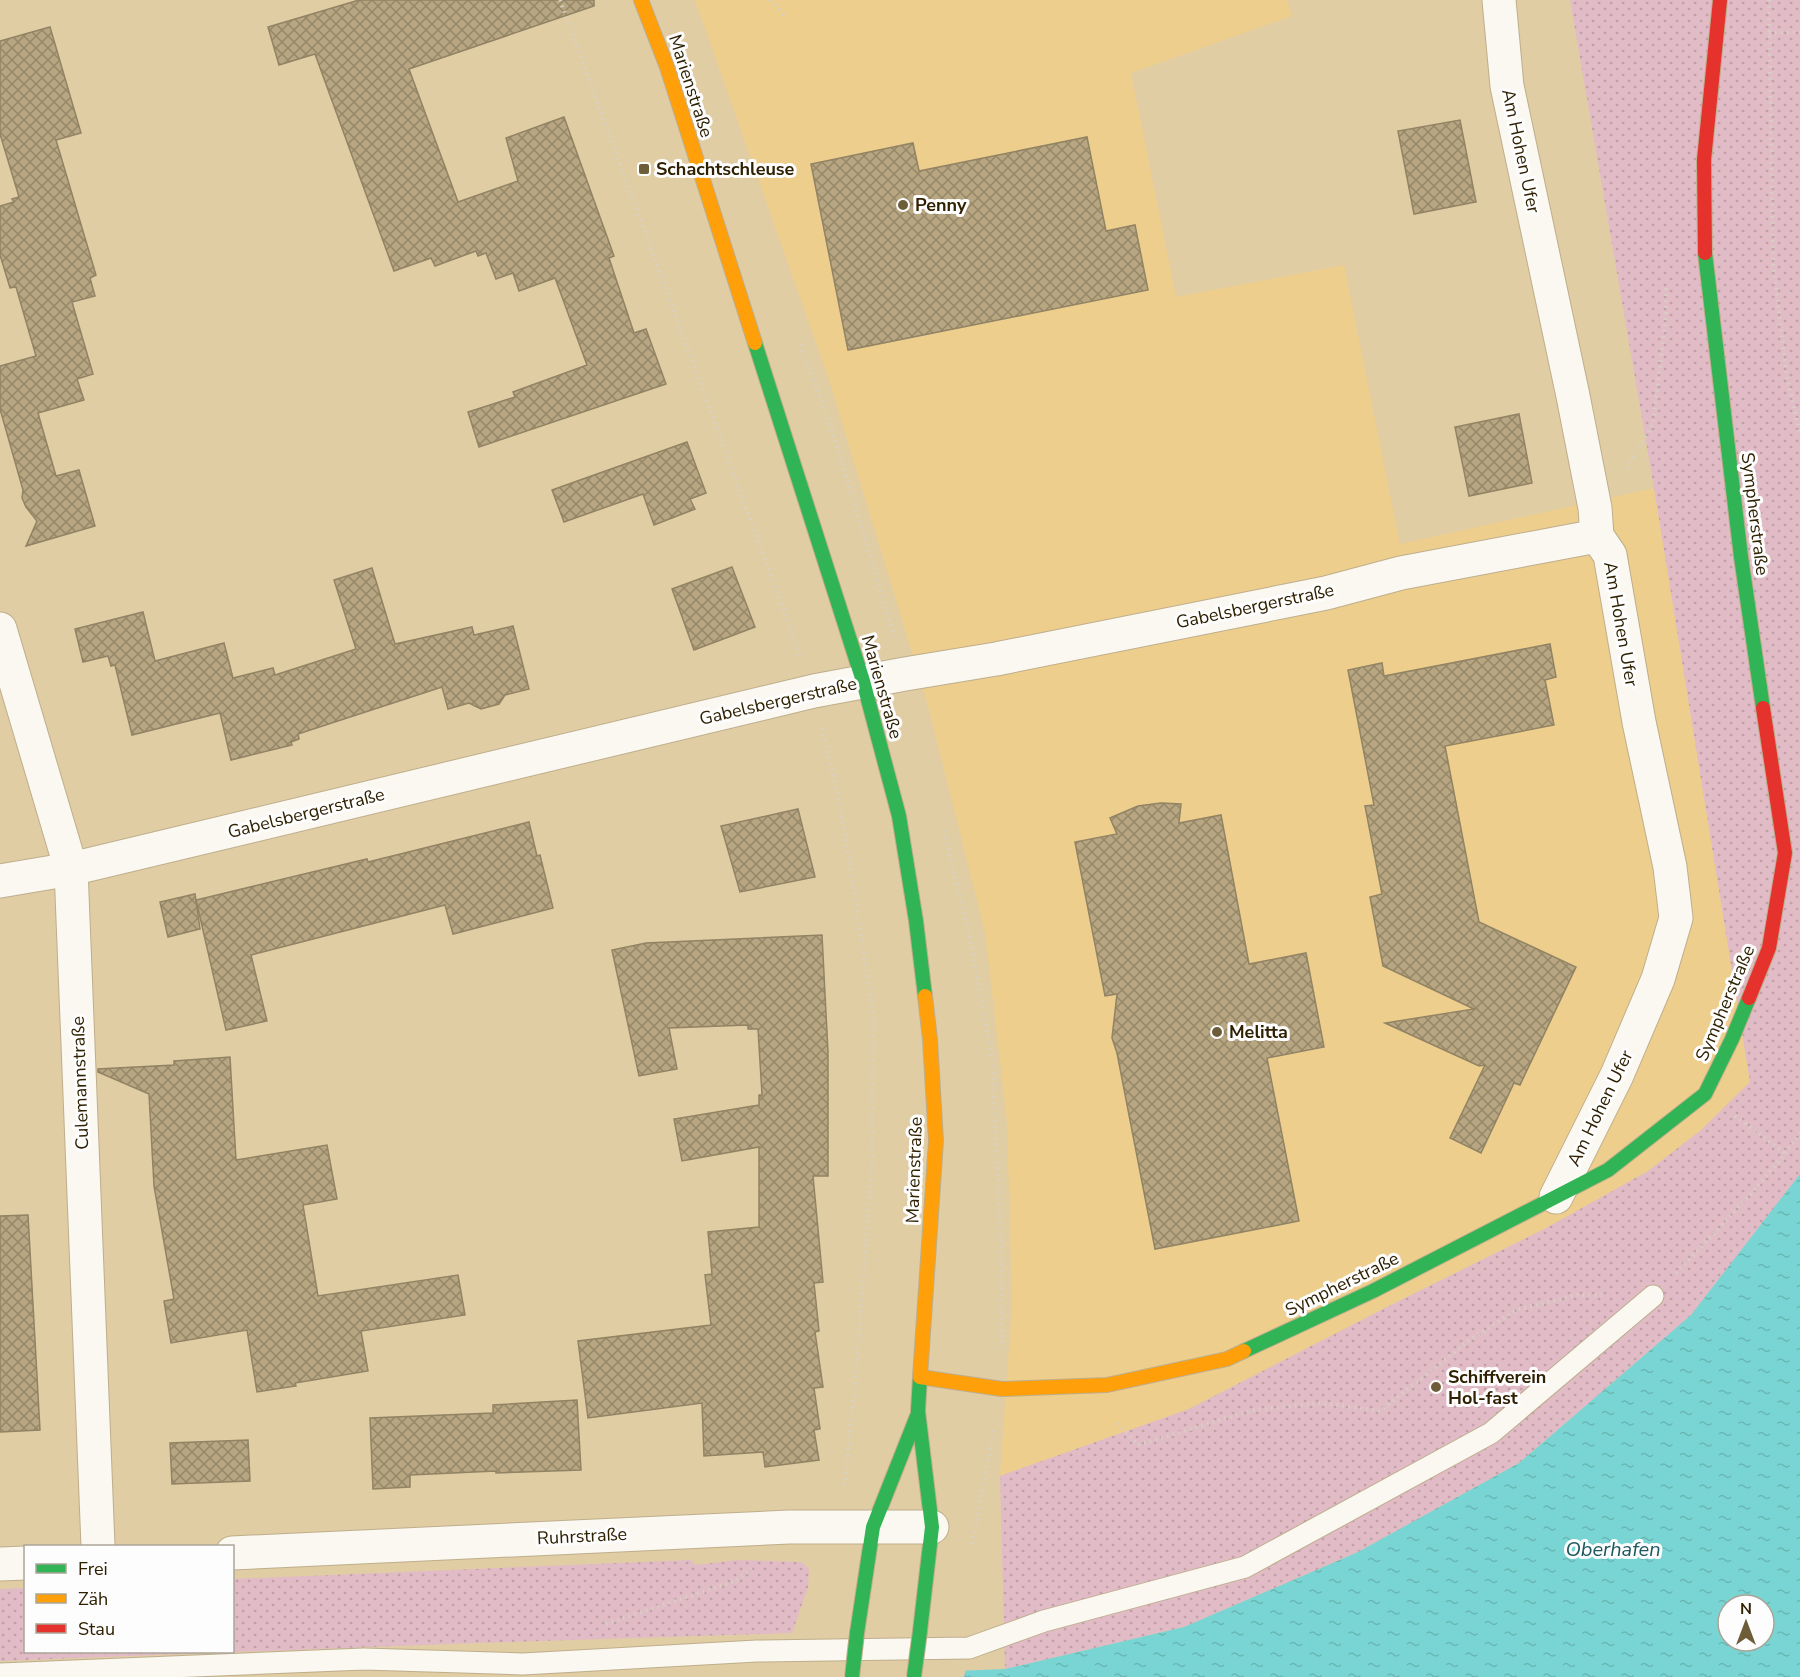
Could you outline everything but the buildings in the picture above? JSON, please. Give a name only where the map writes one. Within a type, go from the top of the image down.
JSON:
[{"type":"main road","name":"Marienstraße","points":[[641,0],[667,67],[863,681],[899,816],[916,921],[930,1040],[936,1141],[918,1411],[932,1527],[914,1677]]},
{"type":"main road","name":"Sympherstraße","points":[[920,1377],[1002,1389],[1107,1385],[1227,1359],[1372,1291],[1608,1170],[1705,1094],[1732,1040],[1769,948],[1785,853],[1742,557],[1704,249],[1704,160],[1720,0]]},
{"type":"main road","name":"Marienstraße","points":[[852,1677],[873,1527],[918,1411]]},
{"type":"street","name":"Am Hohen Ufer","points":[[1499,0],[1507,86],[1575,407],[1595,508],[1597,536],[1610,555],[1639,722],[1670,867],[1676,918],[1658,979],[1617,1075],[1556,1197]]},
{"type":"street","name":"Gabelsbergerstraße","points":[[0,881],[71,869],[814,691],[1007,657],[1326,592],[1401,573],[1597,536]]},
{"type":"street","name":"Culemannstraße","points":[[0,629],[71,869],[98,1545]]},
{"type":"street","name":"Ruhrstraße","points":[[234,1553],[789,1527],[932,1527]]},
{"type":"street","points":[[0,1564],[24,1563]]},
{"type":"lane","points":[[0,1674],[364,1659],[523,1664],[757,1651],[969,1648],[1044,1620],[1245,1567],[1491,1432],[1653,1296]]},
{"type":"path","points":[[560,0],[814,691],[840,804],[873,1011],[872,1164],[855,1385],[840,1526]]},
{"type":"path","points":[[771,0],[784,15]]},
{"type":"path","points":[[1769,0],[1773,262],[1787,377],[1800,435]]},
{"type":"path","points":[[1769,33],[1800,32]]},
{"type":"path","points":[[1625,472],[1653,424],[1666,314],[1667,279]]},
{"type":"path","points":[[1705,1094],[1785,1153]]},
{"type":"path","points":[[1107,1385],[1118,1422],[1138,1445],[1253,1410],[1321,1403],[1380,1411],[1470,1340],[1516,1310],[1577,1295],[1653,1296],[1707,1240],[1800,1133]]},
{"type":"path","points":[[971,1548],[1002,1389]]},
{"type":"path","points":[[600,1626],[735,1581],[769,1557],[789,1527]]},
{"type":"shaded area","points":[[695,0],[1287,0],[1292,16],[1131,73],[1176,297],[1344,265],[1400,544],[1654,488],[1750,1082],[1700,1131],[1648,1171],[1548,1227],[1189,1409],[1000,1476],[1012,1304],[1007,1122],[985,932],[927,702],[828,377]]},
{"type":"shaded area","points":[[1570,0],[1800,0],[1800,1175],[1691,1315],[1519,1463],[1358,1552],[1184,1627],[1005,1669],[1000,1476],[1189,1409],[1548,1227],[1648,1171],[1700,1131],[1750,1082],[1654,488]]},
{"type":"shaded area","points":[[691,1560],[695,1565],[738,1560],[801,1562],[809,1569],[808,1587],[792,1633],[234,1652],[234,1579]]},
{"type":"shaded area","points":[[24,1588],[24,1653],[212,1653],[0,1661],[0,1589]]},
{"type":"water","name":"Oberhafen","points":[[1800,1174],[1800,1677],[798,1677],[1005,1669],[1184,1627],[1358,1552],[1519,1463],[1691,1315]]},
{"type":"pier","points":[[966,1668],[964,1677],[799,1677],[800,1674]]},
{"type":"traffic: fast","points":[[1705,253],[1741,557],[1763,708]]},
{"type":"traffic: fast","points":[[755,343],[863,681],[899,816],[916,921],[925,996]]},
{"type":"traffic: fast","points":[[1244,1351],[1373,1291],[1608,1170],[1705,1094],[1749,998]]},
{"type":"traffic: fast","points":[[920,1377],[918,1411],[932,1527],[920,1631]]},
{"type":"traffic: fast","points":[[857,1633],[873,1527],[917,1416]]},
{"type":"traffic: fast","points":[[914,1677],[920,1631]]},
{"type":"traffic: fast","points":[[852,1677],[857,1633]]},
{"type":"traffic: slow","points":[[641,0],[667,67],[755,343]]},
{"type":"traffic: slow","points":[[920,1377],[936,1141],[925,996]]},
{"type":"traffic: slow","points":[[920,1377],[1002,1389],[1107,1385],[1227,1359],[1244,1351]]},
{"type":"traffic: jam","points":[[1705,253],[1704,160],[1720,0]]},
{"type":"traffic: jam","points":[[1749,998],[1769,948],[1785,853],[1763,708]]},
{"type":"place","name":"Schachtschleuse","points":[[644,169]]},
{"type":"place","name":"Penny","points":[[903,205]]},
{"type":"place","name":"Melitta","points":[[1217,1032]]},
{"type":"place","name":"Schiffverein Hol-fast","points":[[1436,1387]]}]
